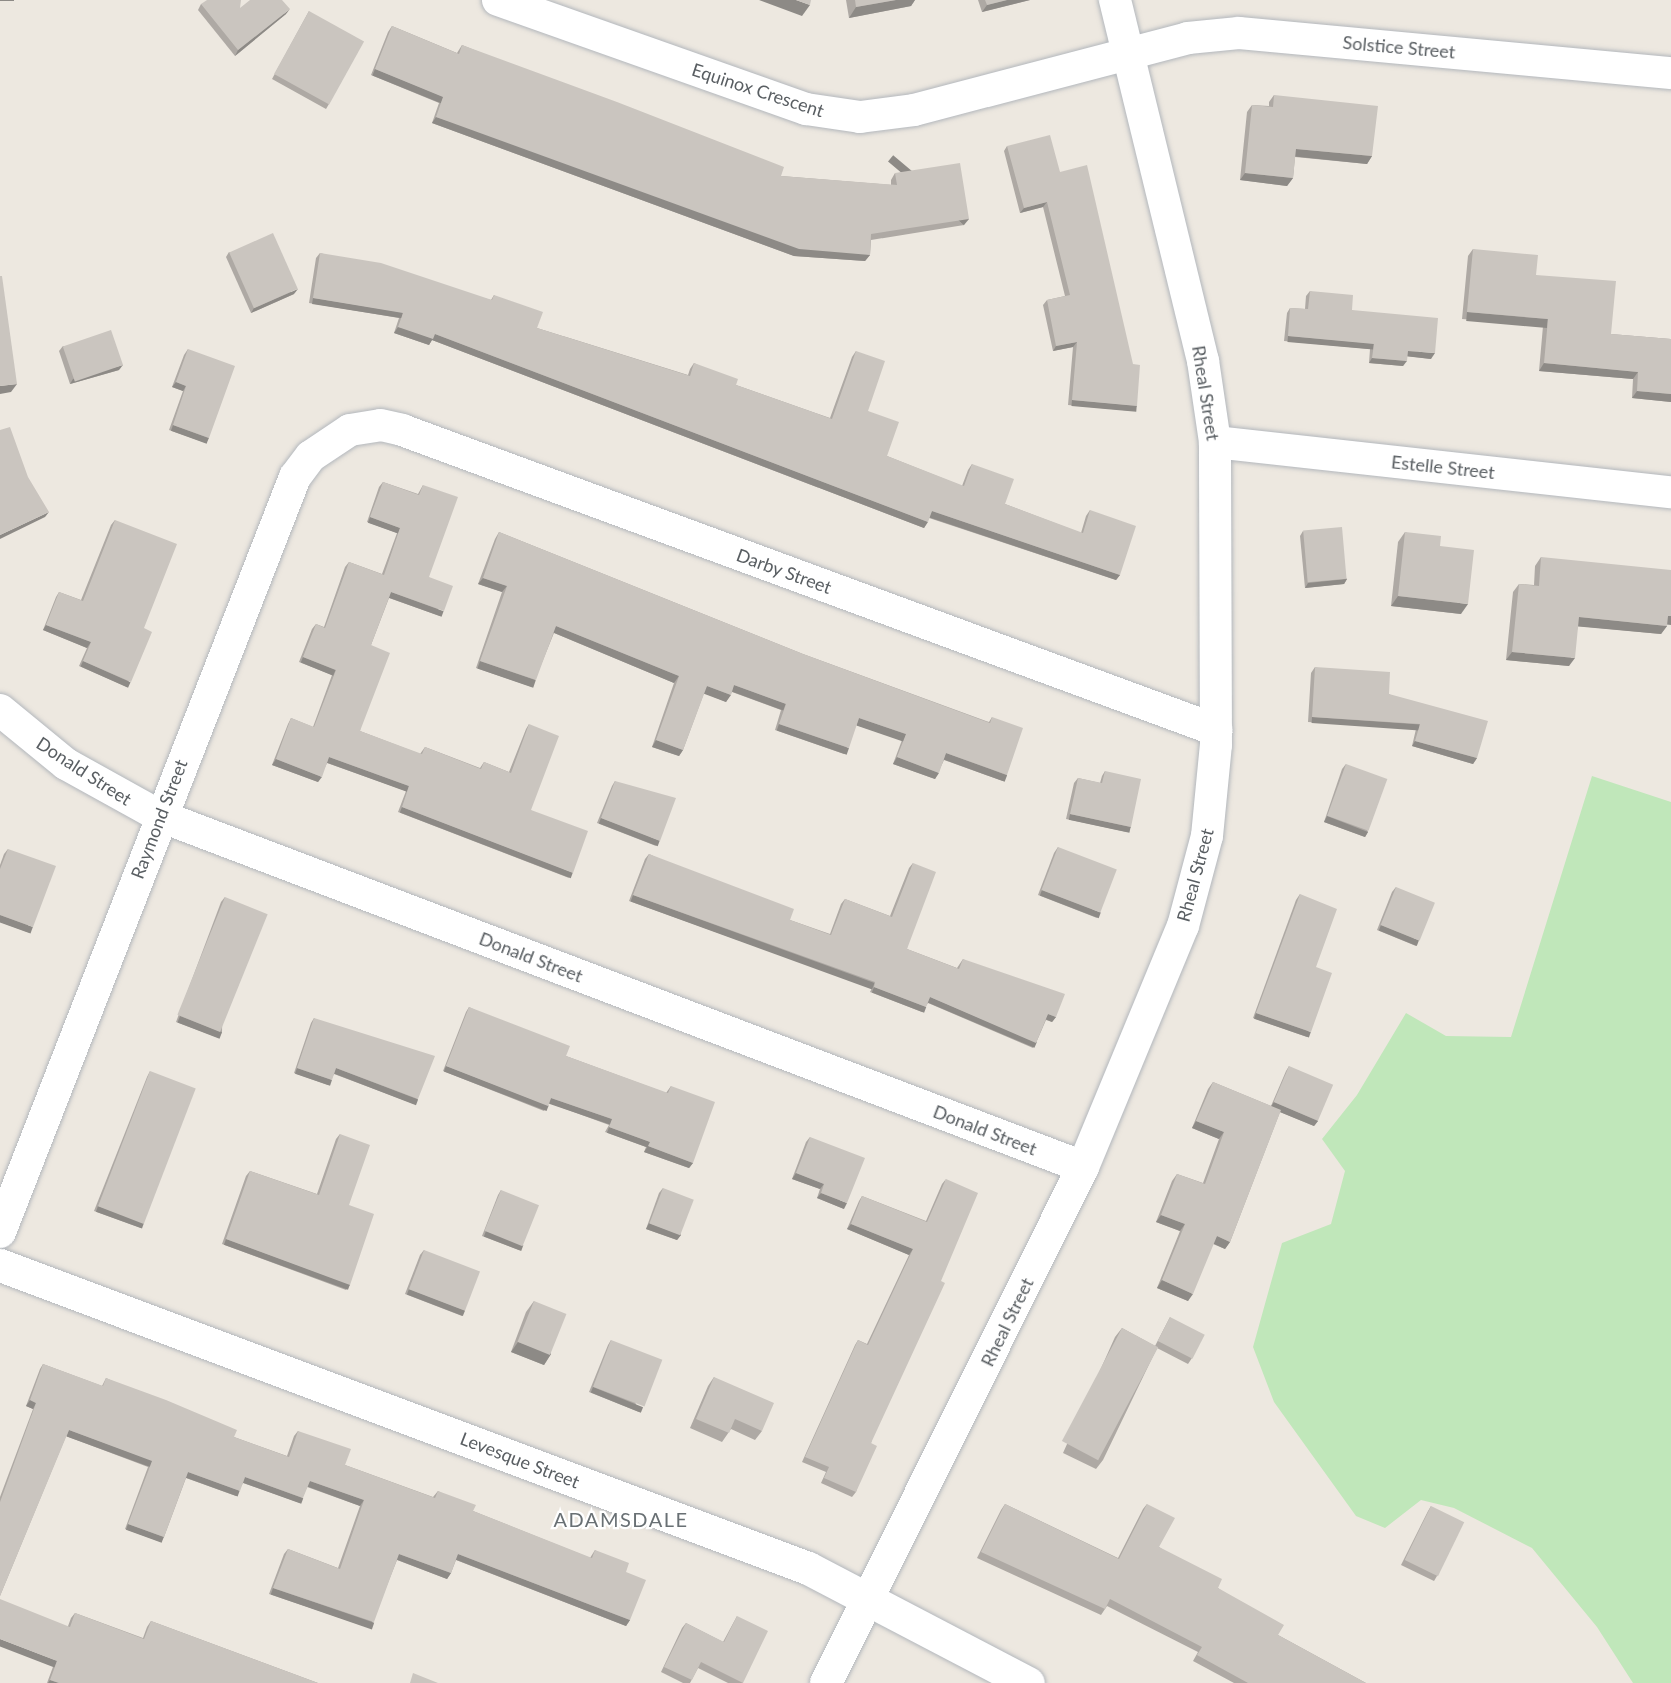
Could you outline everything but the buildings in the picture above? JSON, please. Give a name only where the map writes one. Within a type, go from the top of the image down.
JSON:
[{"type":"street","name":"Equinox Crescent","points":[[498,0],[836,115],[914,111],[1129,53]]},
{"type":"street","name":"Rheal Street","points":[[826,1683],[872,1598],[1083,1167],[1198,879],[1214,789],[1216,730],[1215,442],[1203,361],[1115,0]]},
{"type":"street","name":"Solstice Street","points":[[1129,53],[1188,38],[1239,33],[1671,73]]},
{"type":"street","name":"Darby Street","points":[[350,430],[373,425],[402,430],[1216,730]]},
{"type":"street","name":"Raymond Street","points":[[0,1232],[160,816],[295,477],[311,456],[350,430]]},
{"type":"street","name":"Estelle Street","points":[[1215,442],[1671,492]]},
{"type":"street","name":"Donald Street","points":[[0,710],[66,764],[160,816],[1083,1167]]},
{"type":"street","name":"Levesque Street","points":[[0,1265],[746,1545],[872,1598],[1028,1683]]},
{"type":"green space","points":[[1592,776],[1671,802],[1671,1683],[1633,1683],[1597,1627],[1532,1548],[1454,1508],[1421,1500],[1385,1528],[1356,1516],[1274,1402],[1253,1347],[1282,1243],[1331,1224],[1345,1171],[1322,1139],[1357,1095],[1406,1013],[1446,1036],[1511,1037]]},
{"type":"district","name":"ADAMSDALE","points":[[621,1519]]}]
